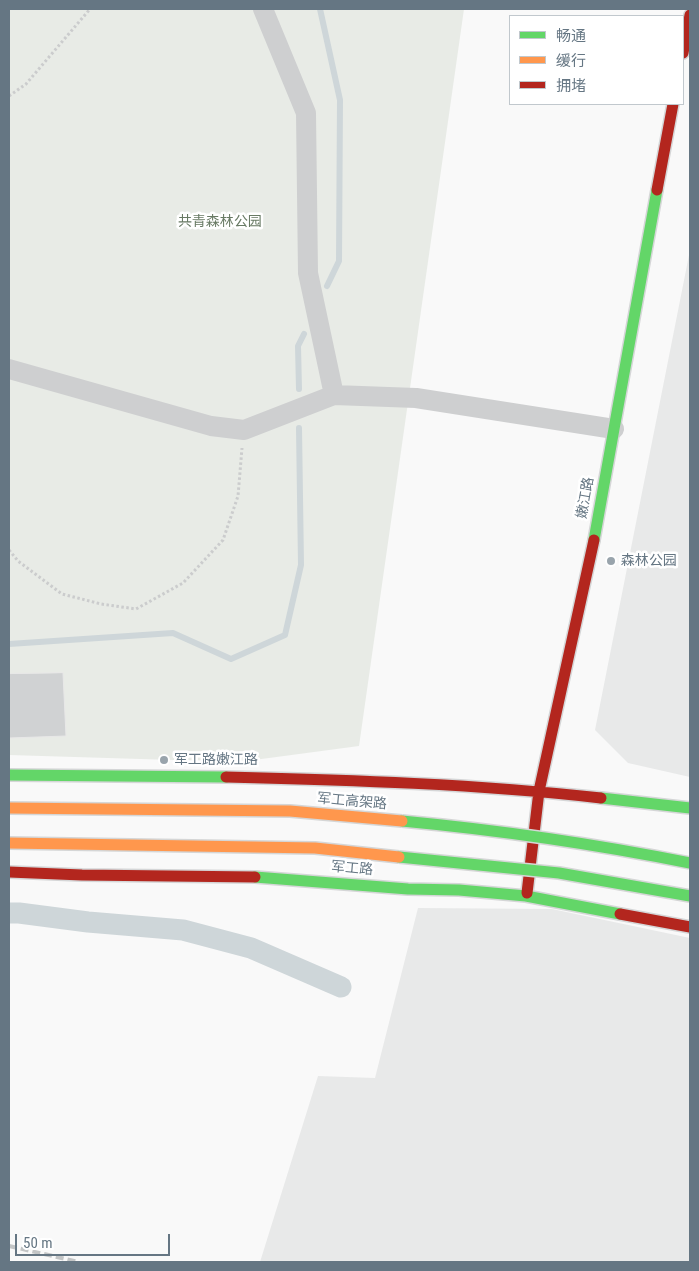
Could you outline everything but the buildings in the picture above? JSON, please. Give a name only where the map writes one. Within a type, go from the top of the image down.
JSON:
[{"type":"main road","points":[[684,48],[690,15]]},
{"type":"main road","name":"嫩江路","points":[[526,896],[539,791],[592,549],[673,105]]},
{"type":"main road","points":[[9,775],[159,775],[371,780],[491,790],[539,791],[690,808]]},
{"type":"main road","name":"军工高架路","points":[[9,808],[290,811],[464,827],[640,853],[690,863]]},
{"type":"main road","points":[[9,843],[315,848],[559,873],[690,896]]},
{"type":"main road","name":"军工路","points":[[9,872],[82,875],[257,877],[408,889],[459,890],[526,896],[690,927]]},
{"type":"street","points":[[263,9],[306,113],[308,274],[334,395]]},
{"type":"street","points":[[9,369],[211,426],[244,430],[334,395],[416,398],[614,429]]},
{"type":"path","points":[[9,96],[26,84],[90,9]]},
{"type":"path","points":[[9,550],[18,561],[62,594],[101,604],[136,609],[183,583],[223,540],[238,496],[244,430]]},
{"type":"shaded area","points":[[690,250],[690,777],[628,763],[595,730]]},
{"type":"shaded area","points":[[418,908],[552,909],[690,938],[690,1262],[260,1262],[318,1076],[375,1078]]},
{"type":"green space","name":"共青森林公园","points":[[9,9],[464,9],[359,746],[239,762],[9,755]]},
{"type":"waterway","points":[[320,9],[340,100],[339,261],[327,286]]},
{"type":"waterway","points":[[299,389],[298,346],[304,334]]},
{"type":"waterway","points":[[9,644],[173,633],[231,659],[285,635],[301,565],[299,428]]},
{"type":"waterway","points":[[9,913],[183,930],[251,948],[341,987]]},
{"type":"railway","points":[[9,1246],[79,1262]]},
{"type":"traffic: fast","points":[[594,540],[657,190]]},
{"type":"traffic: fast","points":[[9,775],[226,777]]},
{"type":"traffic: fast","points":[[601,798],[690,808]]},
{"type":"traffic: fast","points":[[402,821],[546,838],[690,863]]},
{"type":"traffic: fast","points":[[399,857],[559,873],[690,896]]},
{"type":"traffic: fast","points":[[255,877],[526,896],[620,914]]},
{"type":"traffic: jam","points":[[684,48],[690,15]]},
{"type":"traffic: jam","points":[[657,190],[673,105]]},
{"type":"traffic: jam","points":[[527,893],[539,791],[594,540]]},
{"type":"traffic: jam","points":[[226,777],[461,786],[601,798]]},
{"type":"traffic: jam","points":[[9,872],[82,875],[255,877]]},
{"type":"traffic: jam","points":[[620,914],[690,927]]},
{"type":"traffic: slow","points":[[9,808],[290,811],[402,821]]},
{"type":"traffic: slow","points":[[9,843],[315,848],[399,857]]},
{"type":"place","name":"森林公园","points":[[611,561]]},
{"type":"place","name":"军工路嫩江路","points":[[164,760]]}]
